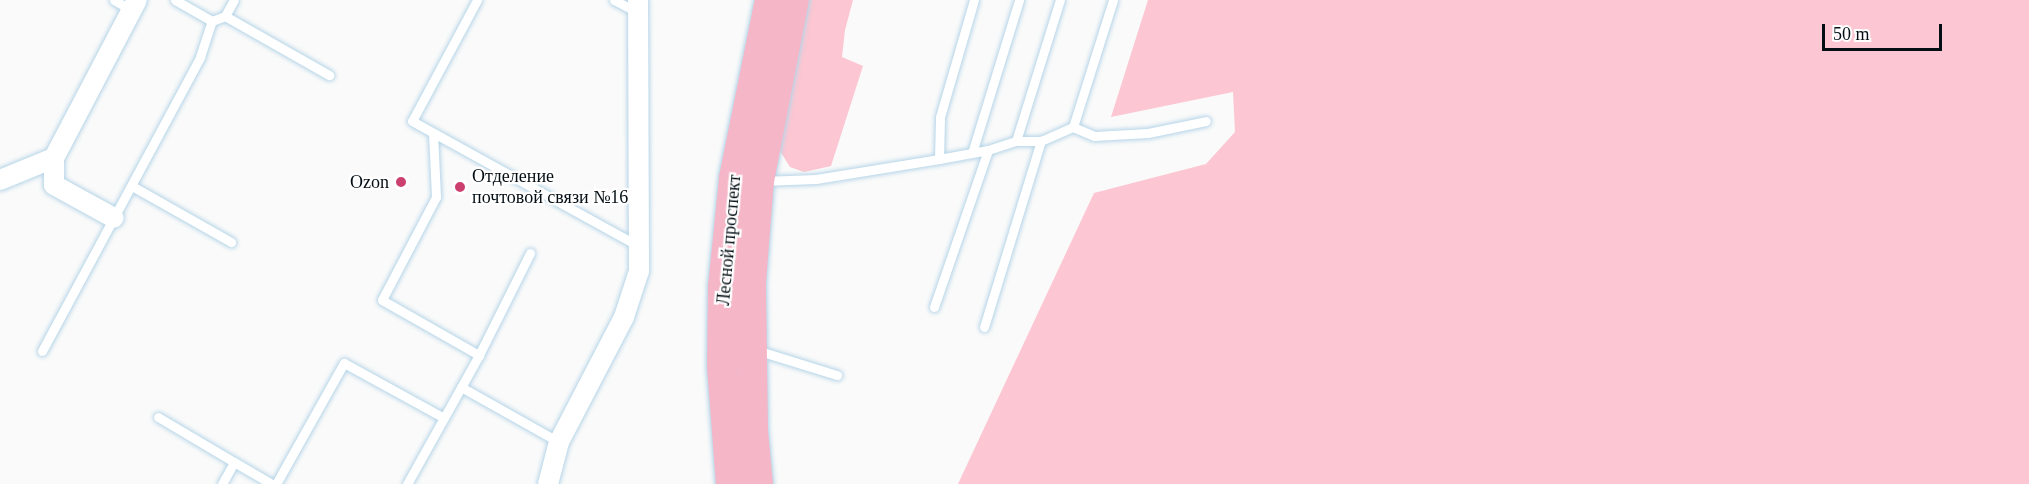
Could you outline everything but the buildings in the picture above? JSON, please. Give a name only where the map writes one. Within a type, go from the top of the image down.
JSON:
[{"type":"main road","name":"Лесной проспект","points":[[758,484],[753,431],[753,350],[747,180],[770,0]]},
{"type":"main road","name":"Лесной проспект","points":[[731,484],[722,366],[723,287],[747,180],[794,0]]},
{"type":"street","points":[[114,218],[54,185],[54,158],[127,3]]},
{"type":"street","points":[[548,484],[559,442],[624,317],[639,271],[637,5]]},
{"type":"street","points":[[0,180],[54,158]]},
{"type":"lane","points":[[175,0],[212,21]]},
{"type":"lane","points":[[212,21],[225,16],[234,0]]},
{"type":"lane","points":[[477,0],[412,121],[640,247]]},
{"type":"lane","points":[[614,0],[637,5]]},
{"type":"lane","points":[[939,159],[940,117],[974,0]]},
{"type":"lane","points":[[972,153],[1019,0]]},
{"type":"lane","points":[[1016,141],[1060,0]]},
{"type":"lane","points":[[1073,127],[1113,0]]},
{"type":"lane","points":[[225,16],[329,75]]},
{"type":"lane","points":[[42,351],[200,57],[212,21]]},
{"type":"lane","points":[[747,180],[816,179],[988,150],[1016,141],[1041,141],[1073,127],[1094,136],[1148,133],[1206,121]]},
{"type":"lane","points":[[433,133],[436,197],[382,300],[479,355]]},
{"type":"lane","points":[[984,327],[1041,141]]},
{"type":"lane","points":[[934,308],[988,150]]},
{"type":"lane","points":[[132,186],[231,242]]},
{"type":"lane","points":[[407,484],[479,355],[530,253]]},
{"type":"lane","points":[[753,350],[837,375]]},
{"type":"lane","points":[[158,417],[274,484],[345,363],[444,418]]},
{"type":"lane","points":[[461,387],[559,442]]},
{"type":"lane","points":[[222,484],[234,462]]},
{"type":"shaded area","points":[[807,0],[853,0],[845,30],[842,57],[863,66],[831,166],[804,172],[790,167],[775,143]]},
{"type":"shaded area","points":[[1148,0],[2029,0],[2029,484],[958,484],[1094,193],[1206,164],[1235,132],[1233,92],[1111,117]]},
{"type":"place","name":"Ozon","points":[[401,182]]},
{"type":"place","name":"Отделение почтовой связи №16","points":[[460,187]]}]
